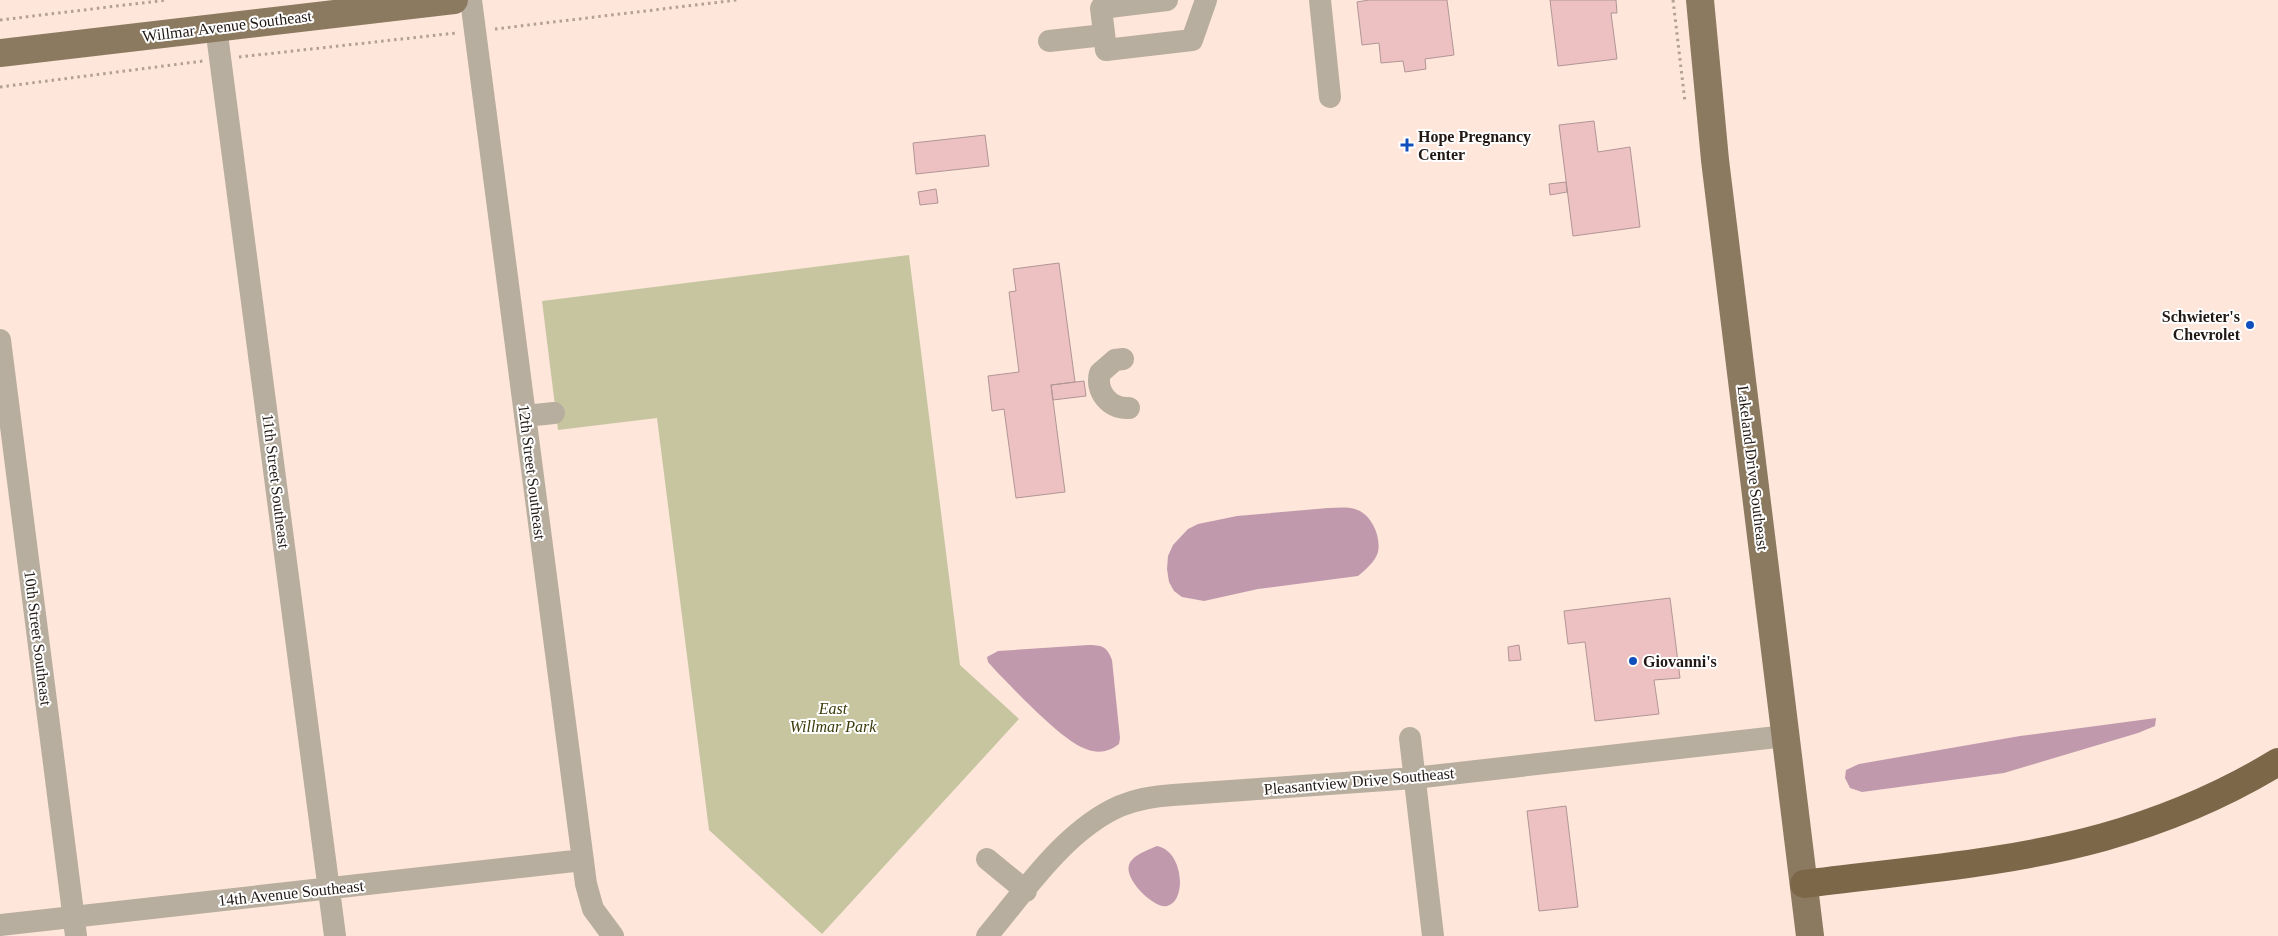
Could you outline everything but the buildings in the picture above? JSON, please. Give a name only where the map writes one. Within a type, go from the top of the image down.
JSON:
[{"type":"highway","points":[[1804,884],[2013,857],[2105,837],[2193,806],[2278,762]]},
{"type":"main road","name":"Willmar Avenue Southeast","points":[[0,53],[454,0]]},
{"type":"main road","name":"Lakeland Drive Southeast","points":[[1700,0],[1715,160],[1810,936]]},
{"type":"street","name":"12th Street Southeast","points":[[471,0],[586,884],[593,909],[613,936]]},
{"type":"street","points":[[1167,0],[1101,8],[1106,50],[1192,40],[1206,0]]},
{"type":"street","points":[[1320,0],[1330,97]]},
{"type":"street","name":"11th Street Southeast","points":[[216,27],[334,936]]},
{"type":"street","points":[[1049,41],[1104,35]]},
{"type":"street","name":"10th Street Southeast","points":[[0,340],[74,926]]},
{"type":"street","points":[[1123,359],[1115,360],[1106,366],[1100,373],[1099,384],[1100,391],[1106,399],[1118,407],[1129,408]]},
{"type":"street","points":[[525,416],[554,413]]},
{"type":"street","name":"Pleasantview Drive Southeast","points":[[987,936],[1073,837],[1105,814],[1136,800],[1173,795],[1414,778],[1785,736]]},
{"type":"street","points":[[1410,738],[1433,936]]},
{"type":"street","points":[[987,859],[1026,890]]},
{"type":"street","name":"14th Avenue Southeast","points":[[0,926],[74,926],[329,889],[583,860]]},
{"type":"path","points":[[0,20],[168,0]]},
{"type":"path","points":[[0,87],[220,59],[738,0]]},
{"type":"green space","name":"East Willmar Park","points":[[909,255],[960,665],[1019,719],[822,934],[709,830],[657,418],[558,430],[542,301]]},
{"type":"shaded area","points":[[1328,508],[1356,509],[1369,518],[1375,529],[1379,547],[1377,556],[1358,576],[1258,589],[1204,601],[1182,597],[1174,591],[1169,582],[1168,556],[1173,545],[1188,529],[1198,524],[1237,516]]},
{"type":"shaded area","points":[[1088,645],[1103,647],[1112,660],[1120,738],[1119,744],[1103,751],[1086,749],[1064,736],[996,671],[988,662],[987,657],[998,651]]},
{"type":"shaded area","points":[[2156,718],[2155,726],[2138,733],[2004,773],[1862,792],[1850,788],[1845,778],[1846,770],[1859,764],[2020,736]]},
{"type":"shaded area","points":[[1157,846],[1166,850],[1173,857],[1180,876],[1178,896],[1167,906],[1155,903],[1141,892],[1131,878],[1129,871],[1129,865],[1133,858]]},
{"type":"place","name":"Hope Pregnancy Center","points":[[1407,145]]},
{"type":"place","name":"Schwieter's Chevrolet","points":[[2250,325]]},
{"type":"place","name":"Giovanni's","points":[[1633,661]]}]
